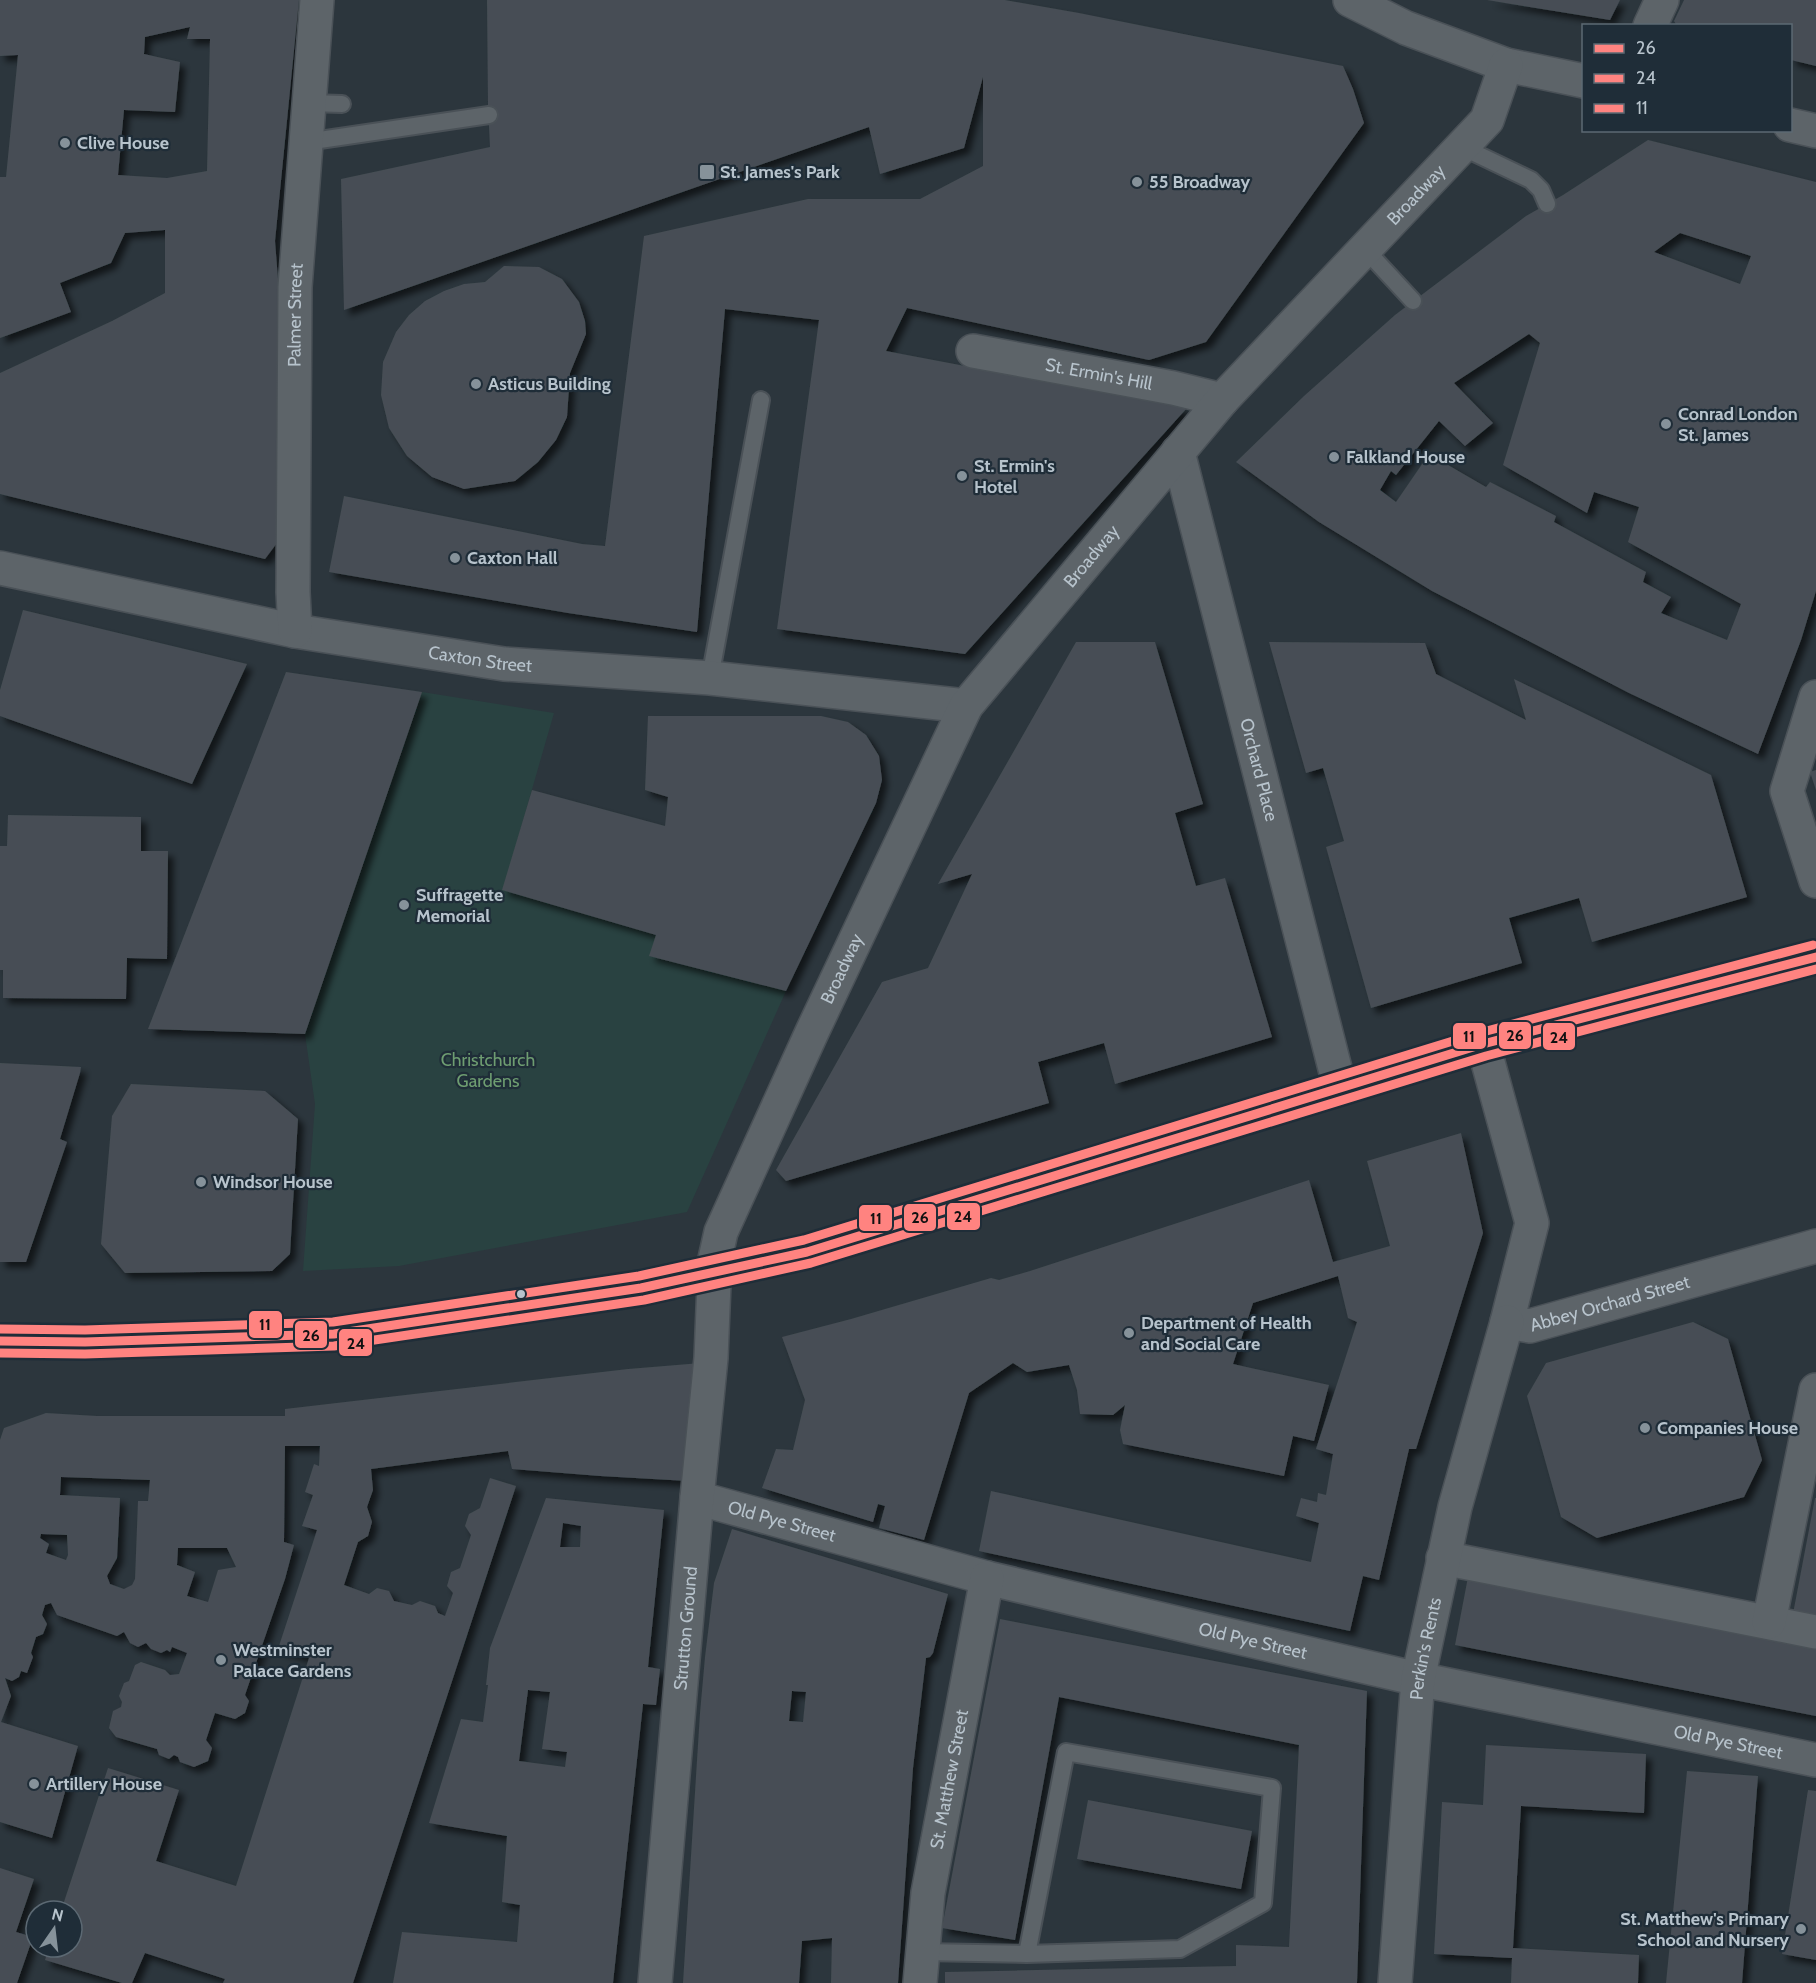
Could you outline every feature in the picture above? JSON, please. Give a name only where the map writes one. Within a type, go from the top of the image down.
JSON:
[{"type":"main road","points":[[0,1341],[85,1342],[334,1334],[641,1288],[715,1273],[807,1252],[1483,1044],[1816,957]]},
{"type":"street","name":"Palmer Street","points":[[295,631],[292,592],[295,287],[317,0]]},
{"type":"street","points":[[1350,0],[1406,28],[1506,65],[1582,81]]},
{"type":"street","points":[[1651,24],[1662,0]]},
{"type":"street","name":"Broadway","points":[[715,1273],[717,1245],[721,1232],[812,1032],[966,706],[1222,400],[1487,120],[1506,65]]},
{"type":"street","points":[[1792,125],[1816,131]]},
{"type":"street","name":"St. Ermin's Hill","points":[[973,351],[1173,388],[1222,400]]},
{"type":"street","name":"Orchard Place","points":[[1178,453],[1340,1088]]},
{"type":"street","name":"Caxton Street","points":[[0,568],[295,631],[504,664],[710,678],[966,706]]},
{"type":"street","points":[[1816,697],[1787,791],[1816,881]]},
{"type":"street","name":"Abbey Orchard Street","points":[[1483,1044],[1532,1223],[1507,1322],[1530,1326],[1816,1246]]},
{"type":"street","name":"Strutton Ground","points":[[655,1983],[711,1358],[715,1273]]},
{"type":"street","name":"Perkin's Rents","points":[[1395,1983],[1418,1679],[1455,1507],[1507,1322]]},
{"type":"street","points":[[1769,1622],[1816,1390]]},
{"type":"street","name":"Old Pye Street","points":[[697,1498],[987,1578],[1418,1679],[1816,1760]]},
{"type":"street","points":[[1443,1558],[1816,1632]]},
{"type":"street","name":"St. Matthew Street","points":[[921,1968],[928,1893],[987,1578]]},
{"type":"lane","points":[[309,103],[342,104]]},
{"type":"lane","points":[[306,142],[489,115]]},
{"type":"lane","points":[[1462,147],[1531,180],[1541,190],[1547,204]]},
{"type":"lane","points":[[1365,249],[1413,301]]},
{"type":"lane","points":[[710,678],[761,400]]},
{"type":"lane","points":[[921,1968],[1027,1954],[1180,1949],[1263,1903],[1272,1788],[1066,1752],[1027,1954]]},
{"type":"green space","name":"Christchurch Gardens","points":[[422,692],[554,713],[503,890],[656,935],[650,956],[786,991],[687,1212],[399,1266],[303,1271],[315,1104],[305,1034]]},
{"type":"building","points":[[0,0],[299,0],[275,241],[282,330],[277,543],[265,559],[0,494],[0,373],[112,321],[165,293],[165,230],[125,233],[111,263],[60,283],[71,312],[0,338],[0,177],[6,177],[18,55],[0,56]],"holes":[[[190,27],[187,39],[210,39],[207,171],[167,178],[118,175],[124,110],[175,112],[180,62],[144,54],[145,37]]]},
{"type":"building","points":[[487,0],[1005,0],[1343,66],[1364,123],[1206,342],[1149,360],[907,308],[886,351],[1187,408],[965,654],[777,629],[819,320],[725,309],[697,632],[568,613],[329,572],[344,496],[582,544],[605,546],[644,236],[808,199],[920,199],[983,166],[983,77],[964,148],[880,174],[869,127],[344,310],[341,179],[490,147]]},
{"type":"building","points":[[1487,0],[1620,0],[1610,20]]},
{"type":"building","points":[[1684,0],[1816,0],[1816,66],[1792,60],[1792,24],[1676,24],[1674,21]]},
{"type":"building","points":[[1648,140],[1816,182],[1816,591],[1801,640],[1758,754],[1629,693],[1432,591],[1319,522],[1236,462],[1304,396],[1395,315],[1526,216]],"holes":[[[1680,233],[1751,256],[1740,284],[1654,252]],[[1529,334],[1540,343],[1503,465],[1587,513],[1594,492],[1639,507],[1628,542],[1741,604],[1727,640],[1661,613],[1671,597],[1643,582],[1646,572],[1554,522],[1556,516],[1490,482],[1486,487],[1429,454],[1396,502],[1380,490],[1391,471],[1396,475],[1439,421],[1465,446],[1493,423],[1454,383]]]},
{"type":"building","name":"Asticus Building","points":[[504,266],[539,267],[562,279],[579,302],[585,321],[586,334],[570,373],[567,417],[556,440],[538,462],[515,481],[464,489],[432,477],[407,456],[389,428],[381,395],[383,362],[396,332],[409,315],[425,301],[464,284],[485,282]]},
{"type":"building","points":[[23,610],[247,664],[192,784],[0,716],[0,690]]},
{"type":"building","points":[[1076,642],[1155,642],[1203,804],[1175,813],[1196,886],[1225,878],[1272,1037],[1115,1084],[1104,1043],[1038,1062],[1049,1103],[786,1181],[776,1170],[882,982],[928,968],[972,874],[938,884]]},
{"type":"building","points":[[1269,642],[1425,643],[1436,674],[1526,720],[1514,679],[1711,775],[1747,897],[1592,942],[1579,898],[1509,918],[1522,963],[1371,1008],[1326,847],[1344,841],[1323,768],[1306,773]]},
{"type":"building","points":[[286,672],[422,692],[305,1034],[148,1029]]},
{"type":"building","points":[[648,716],[821,716],[848,722],[866,735],[879,756],[882,780],[876,803],[786,991],[649,956],[656,935],[502,890],[532,790],[665,826],[668,797],[645,790]]},
{"type":"building","points":[[1816,770],[1816,790],[1810,772]]},
{"type":"building","points":[[8,815],[141,817],[141,851],[168,851],[167,959],[127,958],[126,999],[3,998],[3,970],[0,970],[0,846],[7,846]]},
{"type":"building","points":[[0,1063],[81,1067],[60,1139],[67,1142],[26,1262],[0,1262]]},
{"type":"building","name":"Windsor House","points":[[131,1084],[265,1091],[298,1119],[290,1254],[272,1271],[125,1273],[101,1244],[112,1116]]},
{"type":"building","points":[[1461,1133],[1483,1233],[1416,1449],[1409,1449],[1379,1580],[1363,1576],[1350,1631],[979,1551],[991,1491],[1311,1562],[1319,1523],[1296,1516],[1301,1498],[1317,1502],[1318,1493],[1326,1495],[1333,1454],[1316,1449],[1357,1322],[1348,1318],[1338,1276],[1253,1303],[1233,1364],[1329,1385],[1314,1441],[1293,1436],[1284,1476],[1123,1444],[1120,1430],[1125,1405],[1113,1415],[1080,1414],[1077,1390],[1069,1365],[1027,1372],[1013,1363],[969,1393],[924,1540],[879,1528],[885,1506],[878,1504],[873,1522],[762,1488],[776,1449],[793,1450],[805,1400],[782,1337],[991,1278],[999,1280],[1030,1271],[1309,1180],[1333,1262],[1390,1246],[1367,1161]]},
{"type":"building","name":"Companies House","points":[[1693,1322],[1728,1339],[1762,1460],[1744,1497],[1597,1538],[1561,1517],[1527,1396],[1546,1363]]},
{"type":"building","points":[[701,1363],[688,1481],[512,1469],[508,1451],[371,1469],[373,1490],[367,1507],[372,1522],[368,1536],[358,1542],[344,1585],[369,1594],[377,1588],[389,1591],[394,1601],[412,1605],[420,1601],[435,1606],[438,1613],[445,1616],[453,1593],[447,1586],[451,1572],[460,1568],[471,1535],[465,1526],[469,1514],[480,1508],[490,1478],[516,1486],[353,1983],[223,1983],[225,1979],[145,1953],[132,1983],[122,1983],[45,1960],[84,1959],[84,1899],[65,1899],[108,1768],[179,1790],[156,1861],[236,1886],[309,1658],[278,1649],[317,1530],[302,1526],[313,1495],[305,1492],[314,1464],[319,1466],[320,1446],[285,1446],[284,1542],[294,1545],[285,1579],[245,1695],[249,1701],[245,1713],[235,1719],[215,1713],[206,1740],[212,1748],[208,1761],[194,1767],[180,1762],[174,1755],[169,1759],[159,1755],[157,1749],[116,1737],[109,1728],[113,1711],[121,1707],[122,1702],[119,1696],[124,1683],[129,1681],[135,1665],[141,1662],[165,1670],[170,1675],[179,1674],[187,1653],[172,1647],[170,1652],[167,1650],[161,1653],[151,1649],[146,1643],[138,1647],[130,1643],[124,1632],[117,1636],[57,1615],[51,1603],[45,1605],[42,1615],[47,1624],[43,1634],[36,1637],[31,1653],[33,1657],[27,1673],[21,1671],[19,1677],[12,1681],[5,1678],[11,1696],[1,1722],[78,1746],[52,1838],[0,1822],[0,1440],[4,1428],[46,1413],[97,1416],[285,1416],[285,1409],[628,1369]],"holes":[[[61,1477],[150,1480],[148,1501],[138,1501],[135,1579],[132,1585],[124,1589],[110,1584],[107,1576],[117,1558],[120,1498],[60,1495]],[[41,1534],[67,1535],[66,1560],[46,1553],[49,1544],[40,1538]],[[178,1548],[227,1548],[236,1567],[218,1570],[208,1602],[187,1596],[195,1572],[177,1565]]]},
{"type":"building","points":[[546,1498],[664,1510],[648,1667],[660,1669],[656,1705],[643,1704],[613,1983],[393,1983],[402,1932],[517,1942],[520,1905],[502,1902],[507,1836],[429,1823],[461,1719],[483,1722],[490,1648]],"holes":[[[563,1523],[581,1526],[580,1547],[560,1547]],[[528,1690],[550,1692],[542,1749],[567,1752],[565,1767],[519,1761]]]},
{"type":"building","points":[[1816,1498],[1816,1623],[1792,1619]]},
{"type":"building","points":[[732,1529],[948,1594],[933,1653],[926,1658],[913,1768],[898,1983],[831,1983],[832,1938],[802,1941],[799,1983],[683,1983],[700,1713],[714,1583]],"holes":[[[792,1691],[806,1692],[803,1722],[789,1721]]]},
{"type":"building","points":[[1468,1577],[1816,1648],[1816,1716],[1455,1645]]},
{"type":"building","points":[[1000,1619],[1367,1691],[1357,1983],[945,1983],[945,1972],[1236,1966],[1236,1945],[1289,1947],[1299,1745],[1059,1697],[1015,1940],[942,1928]]},
{"type":"building","points":[[1486,1745],[1646,1754],[1644,1813],[1521,1806],[1513,1948],[1639,1955],[1638,1983],[1511,1983],[1512,1958],[1434,1954],[1442,1802],[1483,1805]]},
{"type":"building","points":[[1687,1771],[1758,1776],[1742,1983],[1666,1983]]},
{"type":"building","points":[[1808,1790],[1816,1791],[1816,1960],[1782,1954]]},
{"type":"building","points":[[1088,1800],[1252,1831],[1241,1889],[1077,1859]]},
{"type":"building","points":[[0,1868],[34,1879],[27,1899],[24,1899],[24,1908],[16,1932],[24,1934],[25,1959],[17,1983],[0,1983]]},
{"type":"transit line","name":"11","points":[[0,1329],[85,1330],[333,1322],[639,1276],[804,1240],[1479,1033],[1813,945]]},
{"type":"transit line","name":"26","points":[[0,1341],[85,1342],[334,1334],[641,1288],[807,1252],[1483,1044],[1816,957]]},
{"type":"transit line","name":"24","points":[[0,1353],[85,1354],[334,1346],[644,1300],[811,1263],[1486,1056],[1816,969]]},
{"type":"place","name":"Clive House","points":[[65,143]]},
{"type":"place","name":"St. James's Park","points":[[707,172]]},
{"type":"place","name":"55 Broadway","points":[[1137,182]]},
{"type":"place","name":"Asticus Building","points":[[476,384]]},
{"type":"place","name":"Conrad London St. James","points":[[1666,424]]},
{"type":"place","name":"Falkland House","points":[[1334,457]]},
{"type":"place","name":"St. Ermin's Hotel","points":[[962,476]]},
{"type":"place","name":"Caxton Hall","points":[[455,558]]},
{"type":"place","name":"Suffragette Memorial","points":[[404,905]]},
{"type":"place","name":"Windsor House","points":[[201,1182]]},
{"type":"place","name":"Department of Health and Social Care","points":[[1129,1333]]},
{"type":"place","name":"Companies House","points":[[1645,1428]]},
{"type":"place","name":"Westminster Palace Gardens","points":[[221,1660]]},
{"type":"place","name":"Artillery House","points":[[34,1784]]},
{"type":"place","name":"St. Matthew's Primary School and Nursery","points":[[1801,1929]]}]
